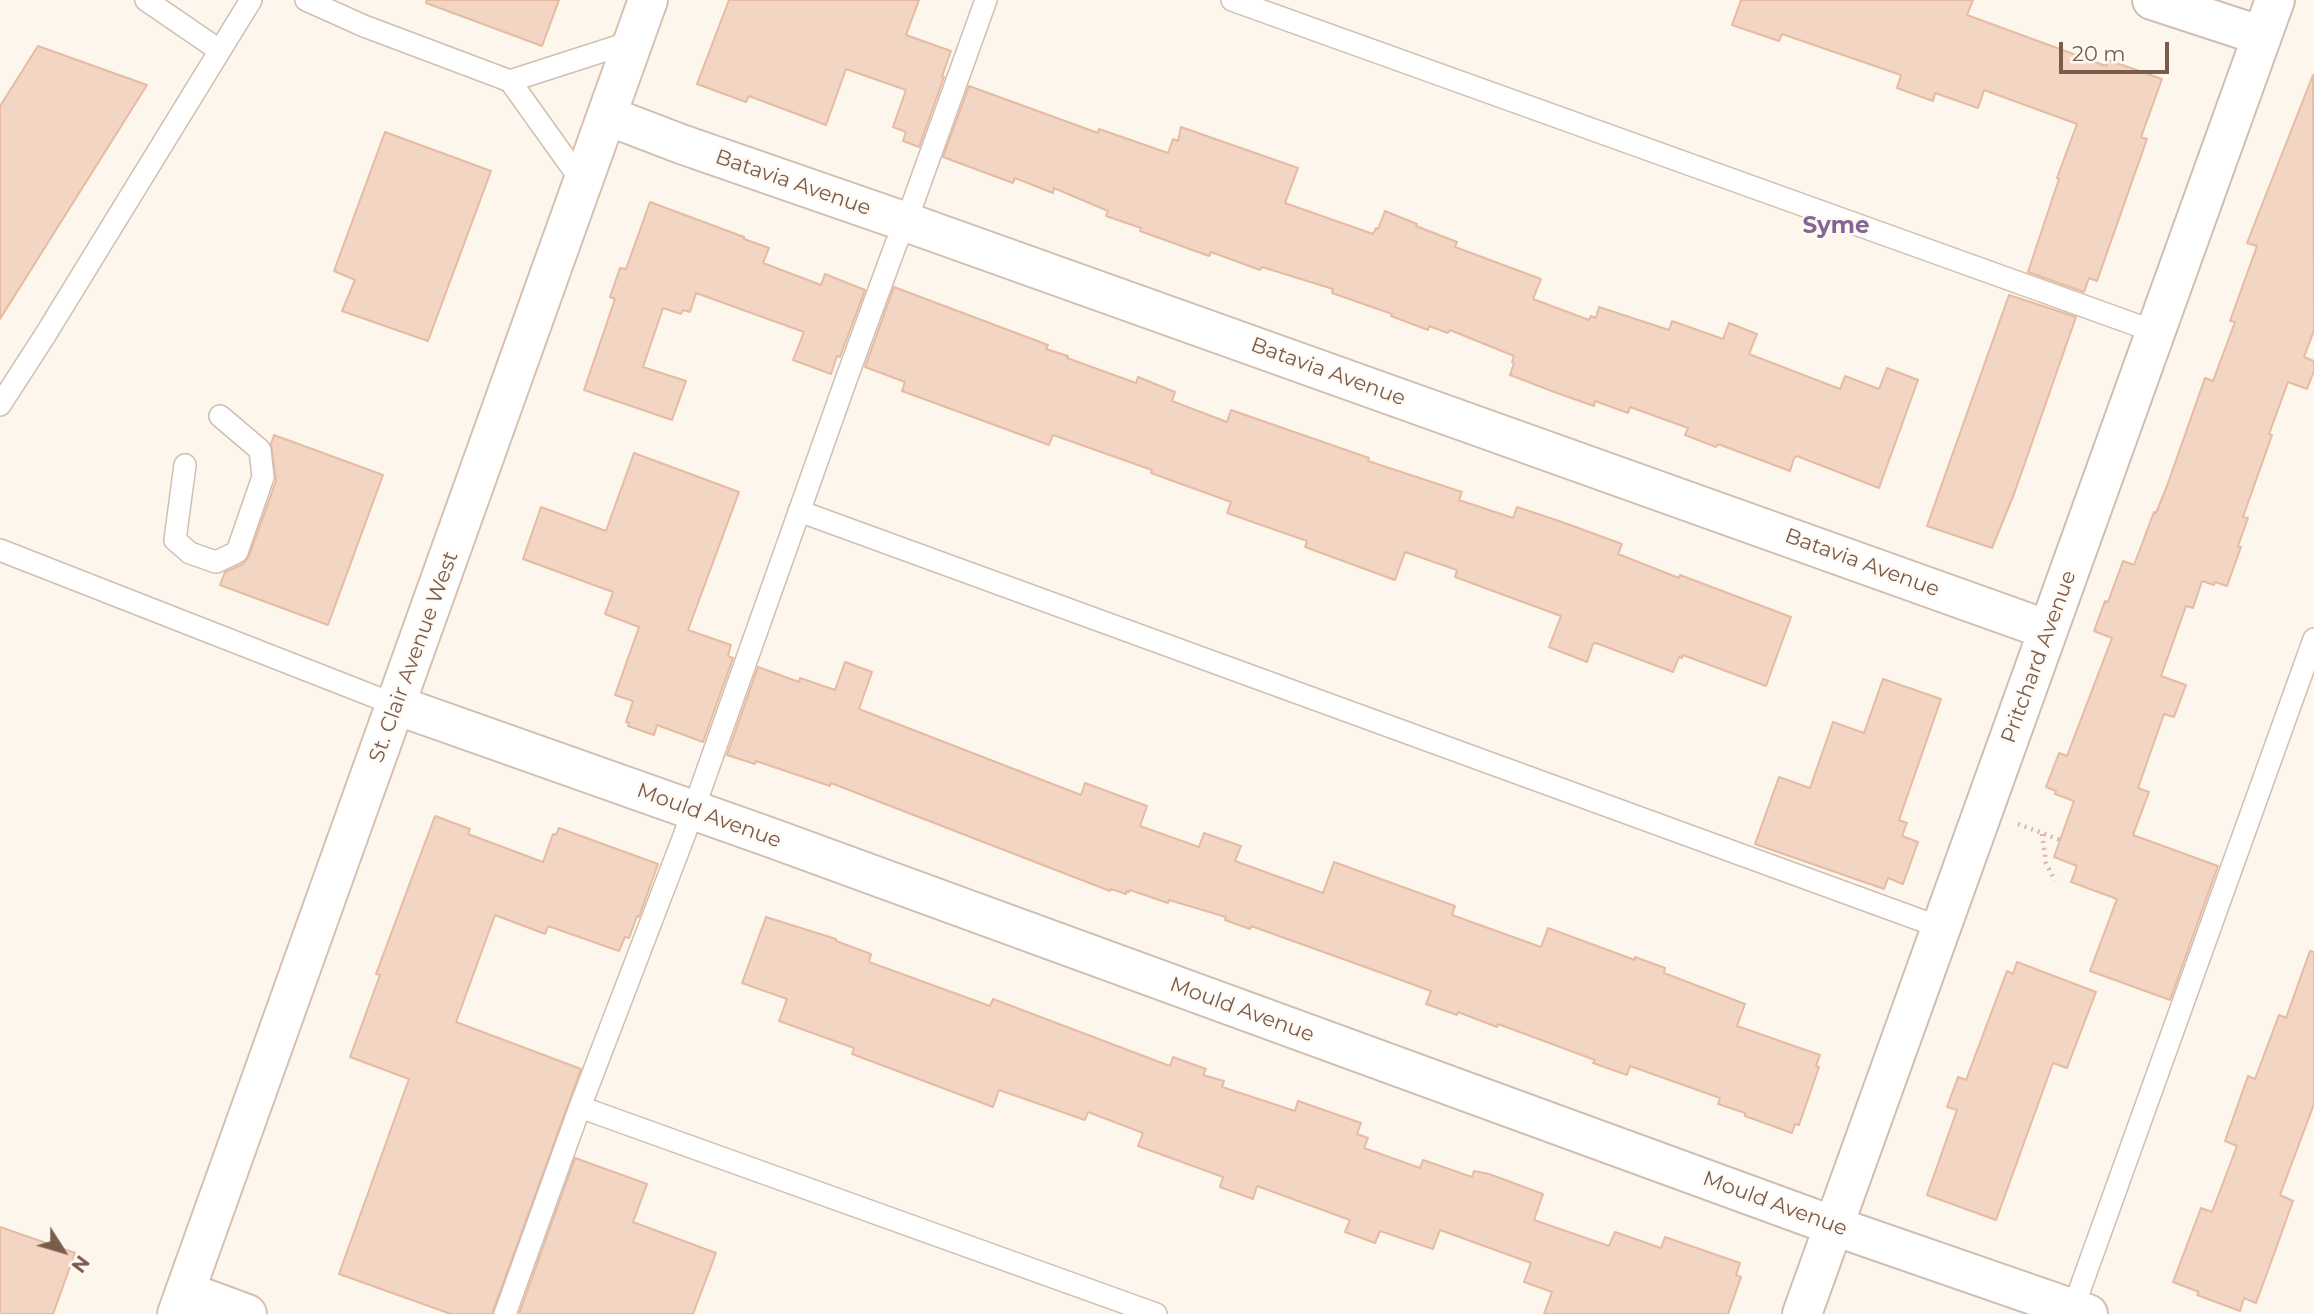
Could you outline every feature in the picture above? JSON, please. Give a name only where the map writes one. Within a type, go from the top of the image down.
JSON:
[{"type":"street","name":"St. Clair Avenue West","points":[[181,1303],[648,0]]},
{"type":"street","points":[[2152,0],[2262,36]]},
{"type":"street","name":"Pritchard Avenue","points":[[1802,1314],[2275,0]]},
{"type":"street","name":"Batavia Avenue","points":[[607,116],[1851,558],[2048,631]]},
{"type":"street","name":"Mould Avenue","points":[[396,705],[2077,1312]]},
{"type":"street","points":[[181,1303],[247,1314]]},
{"type":"lane","points":[[146,0],[219,50]]},
{"type":"lane","points":[[0,405],[251,0]]},
{"type":"lane","points":[[306,0],[364,26],[510,81],[583,183]]},
{"type":"lane","points":[[505,1314],[580,1107],[684,836],[891,256],[906,222],[986,0]]},
{"type":"lane","points":[[1232,0],[2156,331]]},
{"type":"lane","points":[[510,81],[634,41]]},
{"type":"lane","points":[[185,465],[175,540],[190,553],[216,562],[237,552],[263,477],[260,450],[220,416]]},
{"type":"lane","points":[[799,511],[1942,928]]},
{"type":"lane","points":[[0,550],[396,705]]},
{"type":"lane","points":[[2077,1312],[2314,639]]},
{"type":"lane","points":[[580,1107],[1156,1314]]},
{"type":"path","points":[[2011,821],[2060,840]]},
{"type":"path","points":[[2042,834],[2046,863],[2055,881]]},
{"type":"building","points":[[427,0],[559,0],[542,46],[426,3]]},
{"type":"building","points":[[729,0],[919,0],[906,35],[951,51],[919,147],[903,141],[906,132],[893,127],[906,90],[846,69],[826,125],[749,96],[746,102],[697,84]]},
{"type":"building","points":[[1741,0],[1973,0],[1967,15],[2106,66],[2108,60],[2162,79],[2141,137],[2147,139],[2097,281],[2089,278],[2084,292],[2028,272],[2077,124],[1984,90],[1978,108],[1935,93],[1933,101],[1897,88],[1901,75],[1782,34],[1779,41],[1732,25]]},
{"type":"building","points":[[38,46],[147,85],[0,319],[0,106]]},
{"type":"building","points":[[2313,75],[2314,330],[2304,357],[2314,361],[2314,371],[2307,389],[2288,382],[2243,517],[2248,518],[2227,586],[2202,581],[2193,608],[2186,606],[2161,676],[2186,685],[2174,717],[2164,714],[2138,788],[2149,792],[2133,835],[2218,866],[2170,1000],[2090,971],[2117,899],[2071,882],[2077,866],[2054,857],[2074,801],[2055,794],[2056,791],[2046,787],[2059,753],[2067,756],[2112,638],[2094,631],[2105,601],[2108,602],[2123,561],[2134,565],[2167,486],[2205,378],[2213,381],[2235,322],[2230,321],[2257,246],[2247,243]]},
{"type":"building","points":[[969,86],[1098,133],[1099,129],[1168,153],[1173,139],[1178,141],[1181,127],[1298,168],[1285,203],[1373,234],[1376,228],[1378,229],[1385,211],[1457,242],[1455,247],[1541,279],[1533,299],[1589,320],[1591,316],[1596,318],[1599,307],[1669,330],[1672,321],[1723,339],[1729,323],[1757,334],[1749,354],[1840,389],[1845,376],[1879,389],[1887,368],[1918,380],[1879,488],[1797,456],[1790,471],[1718,444],[1716,447],[1685,435],[1688,428],[1630,407],[1628,413],[1595,401],[1594,406],[1557,393],[1510,375],[1514,356],[1450,330],[1448,333],[1429,326],[1428,330],[1332,293],[1333,289],[1262,267],[1260,270],[1211,252],[1209,256],[1140,231],[1141,228],[1106,216],[1108,211],[1054,188],[1053,193],[1015,178],[1013,183],[943,157]]},
{"type":"building","points":[[385,132],[491,171],[428,341],[342,311],[355,280],[334,271]]},
{"type":"building","points":[[650,202],[769,248],[763,263],[821,285],[825,274],[865,290],[831,374],[793,360],[804,332],[696,293],[690,312],[683,310],[681,314],[663,308],[643,367],[686,381],[672,420],[584,390],[615,299],[610,297],[620,268],[626,269]]},
{"type":"building","points":[[894,287],[1048,345],[1046,349],[1068,356],[1067,358],[1136,383],[1138,377],[1175,392],[1172,401],[1227,422],[1231,410],[1369,458],[1368,461],[1462,492],[1459,500],[1513,518],[1517,507],[1562,522],[1622,544],[1618,554],[1791,617],[1766,686],[1683,655],[1682,658],[1679,657],[1673,672],[1596,643],[1593,644],[1587,662],[1549,647],[1561,616],[1455,577],[1457,570],[1405,552],[1395,580],[1305,547],[1307,541],[1227,513],[1231,502],[1151,473],[1152,470],[1053,435],[1049,445],[902,391],[905,382],[865,367]]},
{"type":"building","points":[[2009,295],[2076,317],[2014,494],[1992,548],[1927,526]]},
{"type":"building","points":[[274,435],[383,475],[328,625],[220,585],[225,572],[243,564],[249,556],[276,481],[271,444]]},
{"type":"building","points":[[634,453],[739,492],[688,630],[731,645],[728,656],[733,658],[703,742],[657,725],[654,735],[628,726],[629,723],[626,722],[633,701],[615,695],[639,627],[605,614],[613,592],[523,559],[541,507],[606,531]]},
{"type":"building","points":[[845,662],[872,672],[859,709],[1081,795],[1085,783],[1147,806],[1140,826],[1199,847],[1204,833],[1241,846],[1235,861],[1323,893],[1334,862],[1455,906],[1452,915],[1541,947],[1548,928],[1635,960],[1635,957],[1665,968],[1664,973],[1745,1004],[1737,1026],[1820,1055],[1816,1066],[1819,1067],[1799,1125],[1795,1124],[1792,1133],[1718,1104],[1720,1098],[1630,1066],[1627,1075],[1593,1063],[1595,1060],[1498,1024],[1497,1027],[1458,1012],[1457,1015],[1426,1004],[1431,991],[1251,926],[1250,929],[1225,920],[1226,917],[1169,900],[1168,903],[1130,890],[1126,894],[1111,889],[1110,891],[831,783],[830,786],[756,761],[755,764],[727,755],[758,667],[799,682],[800,678],[835,690]]},
{"type":"building","points":[[1883,679],[1941,699],[1899,820],[1907,823],[1902,836],[1918,842],[1903,884],[1888,878],[1884,889],[1755,844],[1779,777],[1810,788],[1833,722],[1864,733]]},
{"type":"building","points":[[435,816],[470,829],[468,834],[543,862],[553,834],[556,835],[559,828],[658,864],[639,917],[637,916],[629,938],[625,937],[619,951],[548,926],[545,934],[495,915],[456,1022],[581,1069],[492,1314],[451,1314],[339,1274],[409,1079],[350,1057],[380,975],[376,974]]},
{"type":"building","points":[[766,917],[836,939],[871,954],[869,962],[990,1006],[993,999],[1170,1066],[1173,1057],[1206,1069],[1203,1075],[1224,1081],[1222,1087],[1295,1111],[1298,1101],[1361,1123],[1357,1134],[1368,1138],[1364,1148],[1420,1168],[1423,1160],[1472,1177],[1474,1171],[1489,1174],[1543,1194],[1534,1220],[1609,1246],[1615,1232],[1661,1248],[1665,1237],[1740,1263],[1736,1275],[1741,1277],[1728,1314],[1544,1314],[1552,1292],[1524,1282],[1531,1263],[1440,1230],[1433,1249],[1380,1231],[1375,1243],[1345,1232],[1350,1220],[1257,1186],[1253,1199],[1220,1187],[1223,1177],[1138,1146],[1143,1133],[1088,1112],[1085,1120],[999,1090],[993,1107],[852,1054],[854,1048],[779,1021],[787,999],[742,983]]},
{"type":"building","points":[[2310,951],[2314,952],[2314,1104],[2280,1195],[2293,1201],[2256,1303],[2244,1298],[2240,1311],[2197,1295],[2199,1292],[2173,1282],[2201,1208],[2212,1212],[2237,1146],[2225,1141],[2248,1076],[2255,1079],[2279,1015],[2286,1018]]},
{"type":"building","points":[[2017,962],[2096,992],[2067,1068],[2053,1063],[1996,1220],[1927,1195],[1957,1110],[1947,1107],[1958,1077],[1966,1080],[2007,971],[2013,974]]},
{"type":"building","points":[[575,1158],[647,1184],[633,1222],[716,1253],[693,1314],[519,1314]]},
{"type":"building","points":[[0,1227],[75,1253],[53,1314],[0,1314]]},
{"type":"district","name":"Syme","points":[[1836,226]]}]
